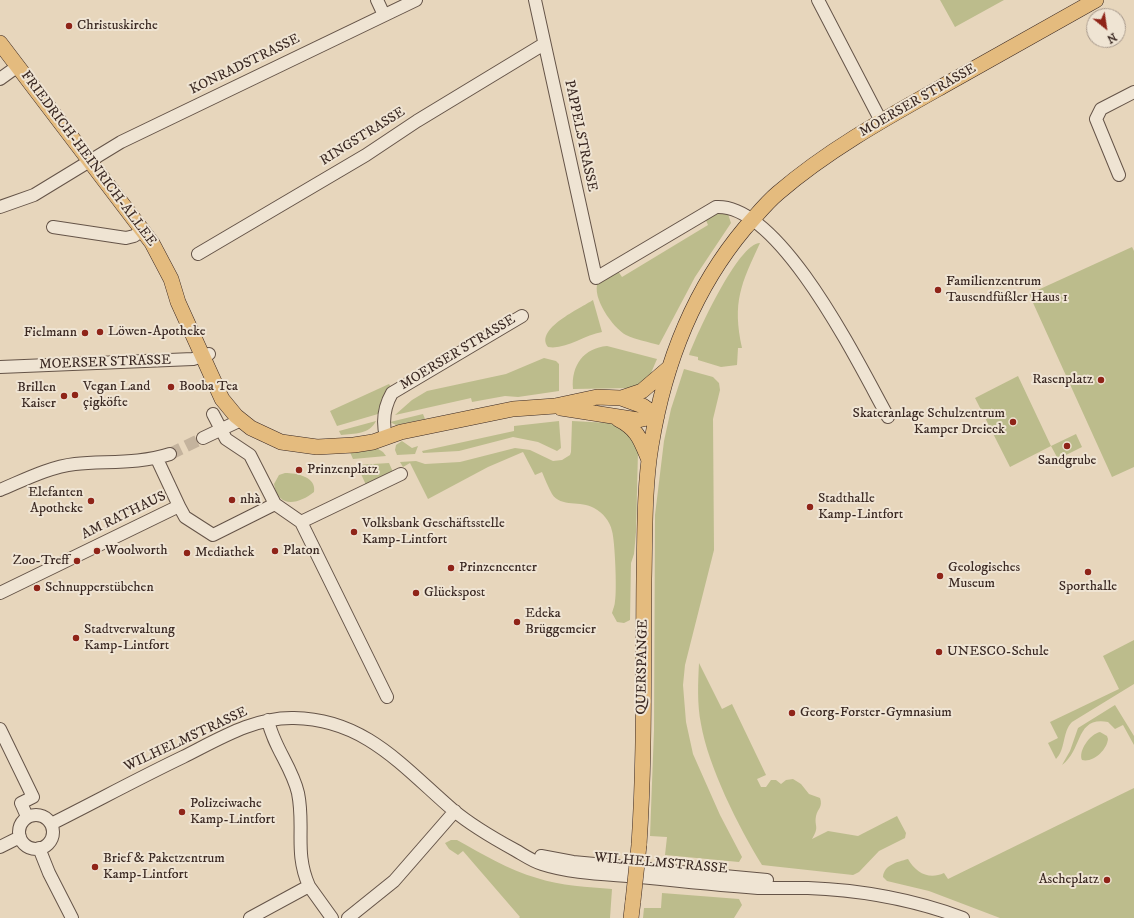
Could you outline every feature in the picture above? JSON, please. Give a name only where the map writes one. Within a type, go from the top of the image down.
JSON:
[{"type":"main road","name":"MOERSER STRASSE","points":[[657,416],[671,366],[691,312],[710,277],[727,250],[752,220],[779,192],[822,158],[881,121],[1096,0]]},
{"type":"main road","name":"FRIEDRICH-HEINRICH-ALLEE","points":[[0,43],[143,230],[160,256],[171,279],[178,302],[206,356],[222,398],[245,420]]},
{"type":"main road","name":"MOERSER STRASSE","points":[[621,398],[642,391],[671,366]]},
{"type":"main road","name":"MOERSER STRASSE","points":[[245,420],[264,435],[281,442],[306,446],[354,445],[373,442],[386,437],[478,416],[513,409],[555,406],[596,397],[621,398],[643,406],[657,416]]},
{"type":"main road","name":"MOERSER STRASSE","points":[[555,406],[638,420],[657,416]]},
{"type":"main road","name":"MOERSER STRASSE","points":[[613,416],[629,424],[635,430],[649,461]]},
{"type":"main road","name":"QUERSPANGE","points":[[631,918],[639,845],[642,795],[645,556],[649,461],[657,416]]},
{"type":"street","points":[[377,0],[384,15]]},
{"type":"street","name":"KONRADSTRASSE","points":[[91,162],[121,142],[416,0]]},
{"type":"street","name":"PAPPELSTRASSE","points":[[535,0],[596,278],[716,207],[729,209],[752,220]]},
{"type":"street","points":[[818,0],[881,121]]},
{"type":"street","name":"RINGSTRASSE","points":[[198,254],[366,155],[417,121],[544,44]]},
{"type":"street","points":[[0,80],[18,66]]},
{"type":"street","points":[[1118,175],[1096,119],[1101,109],[1134,92]]},
{"type":"street","points":[[0,207],[34,195],[91,162]]},
{"type":"street","points":[[752,220],[774,240],[807,279],[822,301],[888,417]]},
{"type":"street","points":[[53,227],[126,238],[134,236],[143,230]]},
{"type":"street","name":"MOERSER STRASSE","points":[[386,437],[384,421],[385,409],[392,393],[522,316]]},
{"type":"street","name":"MOERSER STRASSE","points":[[0,367],[148,362],[193,359],[206,356]]},
{"type":"street","points":[[213,414],[226,439],[250,455],[275,504],[302,522],[387,697]]},
{"type":"street","points":[[203,438],[220,429],[245,420]]},
{"type":"street","points":[[0,490],[56,467],[157,458],[170,454]]},
{"type":"street","points":[[157,458],[179,506]]},
{"type":"street","points":[[302,522],[401,474]]},
{"type":"street","name":"AM RATHAUS","points":[[0,593],[179,506],[185,518],[213,535],[275,504]]},
{"type":"street","name":"WILHELMSTRASSE","points":[[51,824],[236,731],[268,720],[296,718],[316,719],[341,725],[368,738],[391,755],[455,811],[496,840],[540,863],[562,869],[756,887],[808,888],[890,898],[945,911],[963,918]]},
{"type":"street","points":[[268,720],[272,734],[298,793],[300,804],[300,855],[309,886],[332,918]]},
{"type":"street","points":[[0,729],[33,797],[21,803],[25,812]]},
{"type":"street","points":[[348,918],[394,881],[455,811]]},
{"type":"street","points":[[41,816],[51,824],[53,832],[51,839],[47,844],[40,848],[28,847],[20,837],[20,827],[28,817],[41,816]]},
{"type":"street","points":[[0,847],[20,837]]},
{"type":"street","points":[[40,848],[49,873],[72,918]]},
{"type":"street","points":[[250,918],[309,886]]},
{"type":"green space","points":[[940,0],[1004,0],[955,27]]},
{"type":"green space","points":[[718,212],[728,214],[731,223],[695,277],[659,345],[626,335],[615,326],[604,312],[600,304],[597,288],[598,282],[618,271],[622,277],[708,225],[705,218]]},
{"type":"green space","points":[[760,243],[743,282],[740,294],[738,318],[742,348],[738,348],[737,365],[721,367],[698,360],[698,357],[689,355],[709,310],[730,273],[751,247]]},
{"type":"green space","name":"Rasenplatz","points":[[1132,247],[1134,251],[1134,467],[1112,477],[1029,294]]},
{"type":"green space","points":[[593,300],[602,332],[562,346],[548,347],[545,340],[547,333],[553,326]]},
{"type":"green space","points":[[607,346],[657,359],[648,380],[633,388],[573,389],[574,372],[581,359],[592,350]]},
{"type":"green space","points":[[544,358],[556,361],[559,364],[559,391],[518,397],[505,396],[472,402],[471,398],[395,415],[412,400],[427,391],[506,374]]},
{"type":"green space","points":[[684,369],[713,377],[719,383],[720,390],[713,419],[714,550],[685,665],[683,685],[686,722],[693,754],[720,815],[742,857],[739,862],[665,855],[667,837],[650,836],[654,730],[655,515],[664,441],[671,409]]},
{"type":"green space","name":"Skateranlage Schulzentrum Kamper Dreieck","points":[[1018,376],[1051,446],[1010,467],[975,398]]},
{"type":"green space","points":[[389,384],[392,388],[385,396],[378,414],[337,426],[330,411]]},
{"type":"green space","points":[[423,414],[425,419],[396,425],[390,422]]},
{"type":"green space","points":[[376,421],[370,429],[366,431],[341,435],[339,431]]},
{"type":"green space","points":[[559,421],[561,448],[557,451],[538,442],[513,437],[459,451],[423,453],[422,451],[514,431],[514,426]]},
{"type":"green space","points":[[572,421],[620,425],[626,429],[638,451],[636,532],[634,554],[631,563],[630,620],[624,623],[617,622],[612,613],[616,596],[615,566],[613,536],[608,521],[594,508],[583,504],[561,501],[556,498],[552,494],[542,472],[535,475],[523,452],[488,467],[428,499],[410,463],[403,467],[400,462],[416,461],[425,464],[460,462],[515,448],[530,450],[553,461],[562,460],[570,455],[571,452]]},
{"type":"green space","name":"Sandgrube","points":[[1076,434],[1082,447],[1058,459],[1051,446]]},
{"type":"green space","points":[[402,441],[412,448],[418,446],[415,454],[397,455],[395,450],[396,445]]},
{"type":"green space","points":[[375,447],[386,456],[353,459],[349,450]]},
{"type":"green space","points":[[389,463],[393,472],[366,485],[357,465]]},
{"type":"green space","points":[[285,473],[300,475],[309,479],[314,487],[314,492],[296,501],[284,501],[276,492],[274,484],[279,475]]},
{"type":"green space","points":[[1134,640],[1134,684],[1072,722],[1056,759],[1048,743],[1058,738],[1050,722],[1119,689],[1103,656]]},
{"type":"green space","points":[[699,663],[722,709],[732,704],[766,775],[757,779],[761,787],[766,787],[771,780],[776,780],[781,784],[786,780],[793,779],[801,784],[809,794],[820,798],[821,806],[816,816],[816,829],[812,839],[828,831],[858,836],[897,816],[906,833],[905,838],[879,851],[859,872],[853,875],[762,865],[734,815],[710,759],[699,709]]},
{"type":"green space","points":[[1115,705],[1134,736],[1134,745],[1123,725],[1115,729],[1108,722],[1097,722],[1090,724],[1084,729],[1069,759],[1062,765],[1070,751],[1078,728]]},
{"type":"green space","points":[[1100,732],[1107,736],[1108,739],[1105,747],[1095,758],[1091,760],[1082,760],[1081,756],[1086,743],[1092,736]]},
{"type":"green space","points":[[1134,788],[1134,918],[1000,918],[929,891],[887,881],[883,877],[888,867],[908,859],[915,868],[923,874],[933,876],[944,873],[948,879]]},
{"type":"green space","points":[[451,840],[457,840],[506,866],[546,881],[584,887],[612,889],[610,918],[519,918],[520,917],[463,851],[458,855],[449,849],[445,843]]},
{"type":"green space","points":[[662,893],[739,899],[742,905],[734,918],[643,918],[644,908],[661,908]]},
{"type":"tunnel","points":[[170,454],[203,438]]},
{"type":"place","name":"Christuskirche","points":[[69,26]]},
{"type":"place","name":"Familienzentrum Tausendfüßler Haus 1","points":[[938,290]]},
{"type":"place","name":"Löwen-Apotheke","points":[[100,332]]},
{"type":"place","name":"Fielmann","points":[[85,333]]},
{"type":"place","name":"Rasenplatz","points":[[1101,380]]},
{"type":"place","name":"Booba Tea","points":[[171,387]]},
{"type":"place","name":"Vegan Land çigköfte","points":[[75,395]]},
{"type":"place","name":"Brillen Kaiser","points":[[64,396]]},
{"type":"place","name":"Skateranlage Schulzentrum Kamper Dreieck","points":[[1013,422]]},
{"type":"place","name":"Sandgrube","points":[[1067,446]]},
{"type":"place","name":"Prinzenplatz","points":[[299,470]]},
{"type":"place","name":"nhà","points":[[232,500]]},
{"type":"place","name":"Elefanten Apotheke","points":[[91,501]]},
{"type":"place","name":"Stadthalle Kamp-Lintfort","points":[[810,507]]},
{"type":"place","name":"Volksbank Geschäftsstelle Kamp-Lintfort","points":[[354,532]]},
{"type":"place","name":"Woolworth","points":[[97,551]]},
{"type":"place","name":"Platon","points":[[275,551]]},
{"type":"place","name":"Mediathek","points":[[187,553]]},
{"type":"place","name":"Zoo-Treff","points":[[77,561]]},
{"type":"place","name":"Prinzencenter","points":[[451,568]]},
{"type":"place","name":"Sporthalle","points":[[1088,572]]},
{"type":"place","name":"Geologisches Museum","points":[[940,576]]},
{"type":"place","name":"Schnupperstübchen","points":[[37,588]]},
{"type":"place","name":"Glückspost","points":[[416,593]]},
{"type":"place","name":"Edeka Brüggemeier","points":[[517,622]]},
{"type":"place","name":"Stadtverwaltung Kamp-Lintfort","points":[[76,638]]},
{"type":"place","name":"UNESCO-Schule","points":[[939,652]]},
{"type":"place","name":"Georg-Forster-Gymnasium","points":[[792,713]]},
{"type":"place","name":"Polizeiwache Kamp-Lintfort","points":[[182,812]]},
{"type":"place","name":"Brief & Paketzentrum Kamp-Lintfort","points":[[95,867]]},
{"type":"place","name":"Ascheplatz","points":[[1107,880]]}]
